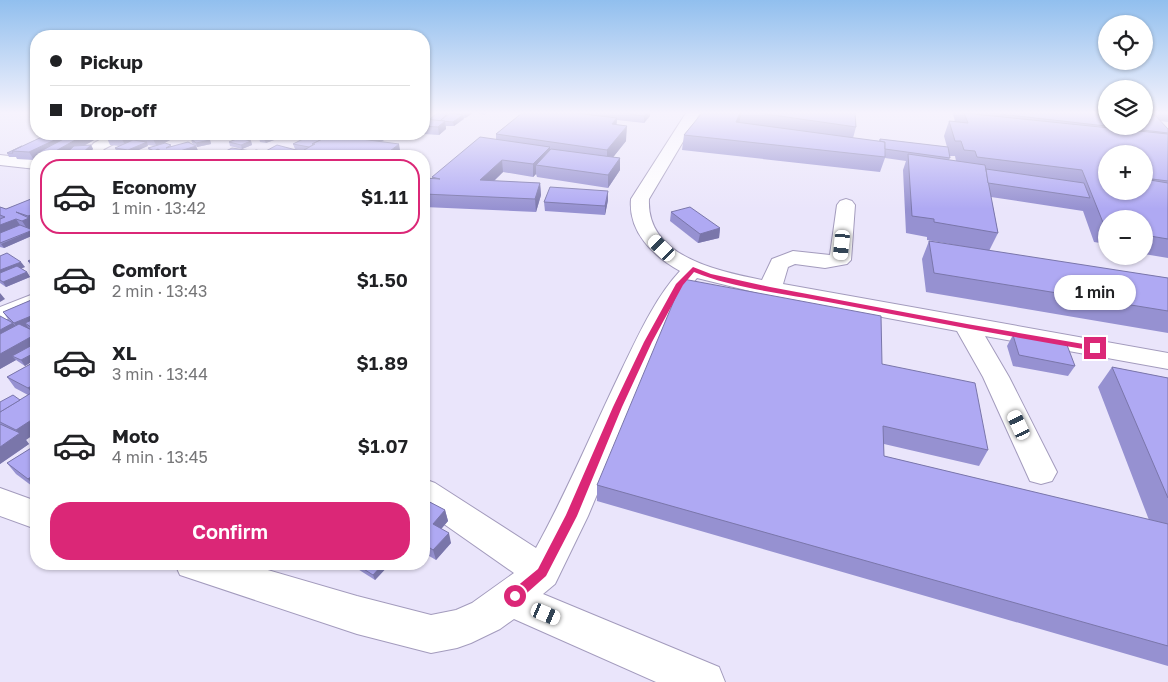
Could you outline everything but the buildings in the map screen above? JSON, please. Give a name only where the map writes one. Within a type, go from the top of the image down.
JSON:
[{"type":"street","points":[[673,145],[640,199],[638,209],[641,222],[649,235],[678,260],[709,276],[967,327],[1168,361]]},
{"type":"street","points":[[0,160],[30,163]]},
{"type":"street","points":[[770,289],[779,263],[793,257],[825,262],[840,260],[846,205]]},
{"type":"street","points":[[212,570],[357,615],[432,634],[457,628],[486,616],[511,599],[542,572],[571,516],[648,342],[680,284],[693,269]]},
{"type":"street","points":[[0,315],[30,302]]},
{"type":"street","points":[[967,327],[996,378],[1041,472]]},
{"type":"street","points":[[430,496],[480,532],[542,572]]},
{"type":"street","points":[[0,502],[30,513]]},
{"type":"street","points":[[511,599],[704,682]]},
{"type":"route","points":[[515,596],[542,572],[571,516],[648,342],[671,298],[693,269],[709,276],[770,289],[967,327],[1095,348]]}]
